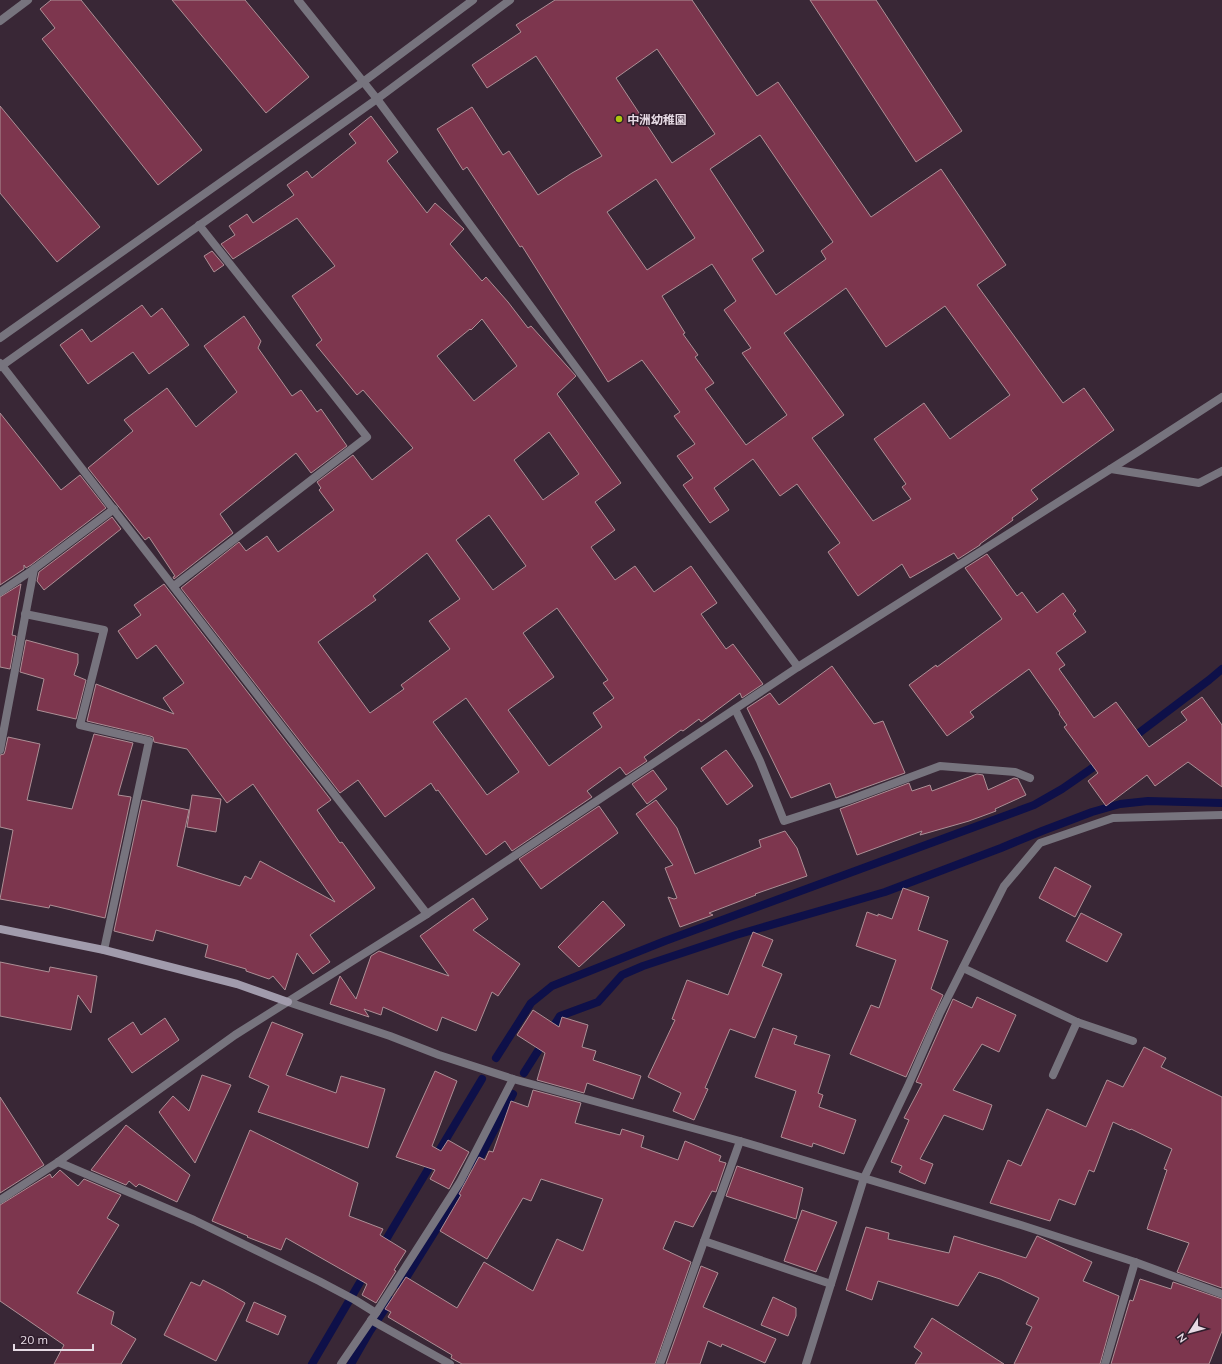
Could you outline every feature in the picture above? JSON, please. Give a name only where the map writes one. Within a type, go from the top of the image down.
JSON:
[{"type":"street","points":[[0,21],[28,0]]},
{"type":"street","points":[[298,0],[377,98],[798,667]]},
{"type":"street","points":[[0,338],[363,82],[473,0]]},
{"type":"street","points":[[427,914],[1,365],[377,98],[510,0]]},
{"type":"street","points":[[174,586],[367,437],[199,225]]},
{"type":"street","points":[[0,1200],[58,1162],[235,1035],[427,914],[798,667],[1222,397]]},
{"type":"street","points":[[1111,469],[1199,482],[1222,471]]},
{"type":"street","points":[[0,592],[34,569],[114,509]]},
{"type":"street","points":[[0,750],[34,569]]},
{"type":"street","points":[[25,614],[104,630],[80,725],[149,741],[104,950]]},
{"type":"street","points":[[734,709],[760,761],[784,821],[849,800],[940,766],[1015,772],[1030,778]]},
{"type":"street","points":[[806,1364],[864,1178],[908,1086],[940,1013],[1004,886],[1040,843],[1113,818],[1222,815]]},
{"type":"street","points":[[0,930],[104,950],[237,984],[390,1036],[439,1056],[513,1079],[740,1141],[1014,1223],[1134,1262],[1222,1294]]},
{"type":"street","points":[[963,968],[1077,1022],[1132,1041]]},
{"type":"street","points":[[1052,1075],[1077,1022]]},
{"type":"street","points":[[341,1364],[375,1320],[460,1182],[513,1079]]},
{"type":"street","points":[[660,1364],[740,1141]]},
{"type":"street","points":[[58,1162],[194,1220],[356,1300],[375,1320],[450,1364]]},
{"type":"street","points":[[704,1241],[831,1284]]},
{"type":"street","points":[[1105,1364],[1134,1262]]},
{"type":"building","points":[[51,0],[81,0],[202,150],[158,185],[42,39],[55,28],[40,9]]},
{"type":"building","points":[[172,0],[245,0],[309,77],[266,113]]},
{"type":"building","points":[[555,0],[692,0],[757,96],[778,82],[871,217],[941,169],[1006,265],[977,285],[1063,403],[1084,388],[1114,430],[1031,490],[1038,499],[1012,518],[1013,520],[980,545],[958,559],[954,553],[910,578],[902,564],[858,596],[828,552],[840,543],[797,484],[780,496],[753,459],[714,488],[729,510],[710,523],[683,485],[693,478],[677,456],[695,444],[674,416],[680,412],[642,360],[608,382],[522,246],[520,247],[467,167],[463,170],[437,129],[472,107],[503,155],[509,151],[538,195],[602,156],[536,56],[487,88],[472,65],[521,32],[516,25]],"holes":[[[657,49],[715,134],[672,163],[616,78]],[[760,135],[833,242],[821,251],[826,259],[776,295],[752,259],[764,251],[710,169]],[[656,179],[695,238],[647,270],[607,212]],[[712,264],[736,301],[724,310],[751,348],[742,353],[787,415],[746,445],[705,389],[714,383],[695,357],[698,355],[683,334],[685,333],[662,296]],[[846,288],[886,347],[945,306],[1010,395],[950,439],[924,403],[874,439],[906,484],[902,487],[911,499],[873,521],[812,438],[844,415],[784,333]]]},
{"type":"building","points":[[810,0],[876,0],[962,131],[916,162]]},
{"type":"building","points":[[0,106],[100,227],[57,262],[0,193]]},
{"type":"building","points":[[371,116],[398,152],[387,161],[427,213],[435,203],[464,229],[450,244],[482,281],[486,277],[528,328],[531,326],[576,376],[557,394],[621,483],[595,502],[615,530],[591,547],[615,580],[635,566],[654,592],[691,566],[717,603],[701,614],[726,649],[733,644],[763,684],[742,698],[740,693],[701,722],[699,719],[683,731],[681,730],[644,757],[647,761],[626,775],[620,767],[587,791],[592,797],[512,851],[505,841],[486,855],[438,790],[436,791],[431,783],[385,817],[358,780],[340,793],[181,588],[239,542],[246,551],[267,536],[278,552],[334,510],[319,490],[321,488],[317,482],[353,455],[372,480],[413,448],[363,390],[357,395],[316,345],[322,340],[292,296],[335,266],[297,218],[233,259],[221,244],[235,235],[229,226],[247,214],[253,223],[294,195],[287,185],[307,171],[312,178],[356,143],[349,134]],"holes":[[[482,319],[517,366],[474,401],[437,356],[470,329],[471,330]],[[549,432],[579,474],[543,500],[514,460]],[[489,515],[526,566],[493,590],[456,540]],[[427,553],[460,599],[429,621],[450,649],[401,685],[404,689],[370,713],[318,642],[376,600],[373,596]],[[557,608],[608,680],[603,683],[614,698],[593,713],[602,727],[549,766],[508,710],[554,677],[523,633]],[[466,698],[519,772],[487,795],[433,722]]]},
{"type":"building","points":[[212,251],[224,265],[214,272],[204,256]]},
{"type":"building","points":[[142,305],[151,317],[162,308],[189,345],[149,374],[133,352],[88,384],[60,345],[82,329],[91,342]]},
{"type":"building","points":[[244,316],[261,341],[258,348],[292,396],[301,390],[317,412],[321,409],[347,446],[311,473],[296,453],[220,514],[233,533],[174,579],[173,577],[175,576],[149,537],[145,540],[88,468],[133,431],[124,420],[167,388],[196,427],[237,392],[204,346]]},
{"type":"building","points":[[0,413],[61,490],[80,475],[106,508],[31,565],[26,568],[24,565],[24,569],[0,585]]},
{"type":"building","points":[[112,517],[121,529],[44,590],[37,581],[39,572]]},
{"type":"building","points":[[987,554],[1017,596],[1022,592],[1037,613],[1063,593],[1076,611],[1073,614],[1086,632],[1056,653],[1065,665],[1059,669],[1094,718],[1116,702],[1149,747],[1187,720],[1181,712],[1202,697],[1222,725],[1222,787],[1188,762],[1155,786],[1147,775],[1106,806],[1088,781],[1098,773],[1064,727],[1067,725],[1059,714],[1060,713],[1029,669],[970,712],[974,717],[947,736],[909,685],[936,665],[937,667],[1002,619],[965,568]]},
{"type":"building","points":[[21,584],[12,635],[16,636],[10,669],[0,667],[0,597]]},
{"type":"building","points":[[164,584],[331,800],[317,810],[340,843],[342,842],[375,888],[310,935],[330,962],[313,974],[297,953],[285,990],[273,976],[269,979],[246,971],[246,969],[205,957],[208,945],[156,930],[153,941],[114,931],[142,800],[189,810],[177,866],[240,886],[245,876],[251,879],[260,861],[335,902],[253,784],[227,803],[187,749],[154,742],[153,737],[150,736],[87,721],[96,684],[174,714],[163,698],[184,683],[156,645],[137,659],[118,631],[141,615],[134,605]]},
{"type":"building","points":[[26,640],[78,654],[78,663],[74,675],[86,680],[76,719],[37,710],[44,679],[20,672]]},
{"type":"building","points":[[832,666],[874,724],[883,721],[905,773],[836,798],[830,783],[791,798],[747,708],[770,693],[779,705]]},
{"type":"building","points":[[94,734],[133,743],[118,795],[131,797],[105,918],[50,905],[49,908],[0,899],[13,830],[0,827],[0,755],[4,754],[8,737],[40,744],[27,800],[72,809]]},
{"type":"building","points":[[726,750],[753,786],[727,805],[701,768]]},
{"type":"building","points":[[653,770],[667,789],[647,804],[632,784]]},
{"type":"building","points":[[977,774],[983,775],[988,790],[1014,778],[1018,779],[1026,795],[995,809],[996,811],[969,821],[920,835],[922,831],[857,855],[840,809],[909,783],[912,791],[930,785],[932,791]]},
{"type":"building","points":[[192,795],[221,799],[216,832],[187,827]]},
{"type":"building","points":[[656,800],[677,828],[695,874],[761,847],[759,840],[785,831],[797,848],[807,876],[755,894],[756,895],[709,913],[713,915],[680,927],[668,897],[674,899],[677,898],[665,868],[673,865],[636,814]]},
{"type":"building","points":[[599,806],[618,833],[541,889],[519,859]]},
{"type":"building","points":[[1055,867],[1091,886],[1075,917],[1039,898]]},
{"type":"building","points":[[903,888],[929,897],[918,930],[948,941],[931,989],[943,995],[906,1077],[850,1054],[871,1005],[879,1008],[896,960],[856,946],[867,912],[892,919]]},
{"type":"building","points":[[473,898],[488,919],[473,930],[520,964],[498,996],[492,992],[476,1031],[442,1017],[437,1031],[383,1007],[381,1015],[364,1009],[369,1017],[330,1004],[340,976],[356,999],[371,956],[379,951],[449,976],[420,936]]},
{"type":"building","points":[[603,901],[625,925],[579,967],[558,947]]},
{"type":"building","points":[[1081,913],[1122,934],[1107,962],[1066,941]]},
{"type":"building","points":[[753,932],[773,940],[762,966],[782,974],[755,1038],[730,1029],[705,1088],[708,1089],[694,1120],[673,1111],[681,1093],[648,1077],[675,1020],[672,1019],[687,980],[728,995]]},
{"type":"building","points":[[0,962],[49,972],[50,967],[97,976],[91,1013],[78,995],[71,1030],[0,1016]]},
{"type":"building","points":[[977,997],[1016,1015],[999,1052],[982,1044],[953,1090],[992,1105],[983,1130],[944,1115],[920,1159],[933,1164],[925,1184],[899,1172],[902,1166],[891,1162],[909,1120],[904,1118],[922,1084],[916,1082],[953,999],[972,1008]]},
{"type":"building","points":[[533,1010],[559,1027],[562,1017],[588,1025],[582,1047],[596,1051],[593,1060],[641,1076],[633,1099],[587,1083],[584,1093],[537,1080],[545,1053],[517,1035]]},
{"type":"building","points":[[165,1018],[179,1040],[132,1073],[108,1039],[133,1022],[141,1035]]},
{"type":"building","points":[[272,1022],[303,1034],[286,1075],[336,1093],[341,1076],[385,1089],[368,1148],[258,1112],[269,1086],[249,1077]]},
{"type":"building","points":[[773,1028],[797,1036],[794,1044],[830,1055],[818,1093],[823,1095],[819,1107],[856,1120],[844,1154],[813,1143],[812,1147],[781,1137],[796,1091],[755,1077]]},
{"type":"building","points":[[1144,1047],[1166,1058],[1161,1067],[1222,1097],[1222,1288],[1177,1272],[1189,1243],[1147,1229],[1167,1170],[1164,1169],[1172,1149],[1113,1122],[1094,1172],[1089,1170],[1075,1205],[1059,1199],[1050,1221],[990,1203],[1008,1160],[1021,1166],[1047,1109],[1086,1127],[1107,1080],[1123,1087]]},
{"type":"building","points":[[435,1071],[457,1081],[432,1146],[441,1151],[448,1140],[469,1152],[449,1189],[430,1179],[435,1170],[396,1157]]},
{"type":"building","points":[[202,1075],[231,1085],[195,1163],[159,1112],[173,1096],[189,1111]]},
{"type":"building","points":[[533,1090],[581,1103],[575,1123],[620,1135],[622,1129],[644,1136],[641,1147],[678,1160],[685,1141],[721,1156],[719,1161],[726,1163],[716,1192],[712,1191],[693,1227],[675,1221],[663,1249],[691,1262],[655,1364],[462,1364],[451,1358],[452,1355],[388,1317],[391,1312],[385,1309],[406,1277],[457,1308],[484,1262],[533,1291],[557,1239],[583,1251],[603,1199],[541,1179],[531,1201],[523,1198],[487,1259],[440,1231],[461,1195],[459,1194],[479,1157],[485,1160],[489,1151],[493,1152],[511,1101],[528,1107]]},
{"type":"building","points":[[0,1097],[44,1165],[0,1193]]},
{"type":"building","points":[[126,1125],[190,1175],[177,1202],[139,1184],[136,1187],[129,1181],[126,1185],[91,1170]]},
{"type":"building","points":[[250,1130],[358,1183],[349,1216],[383,1229],[380,1235],[406,1251],[394,1270],[396,1271],[376,1303],[362,1295],[367,1284],[286,1238],[281,1250],[212,1221]]},
{"type":"building","points":[[737,1166],[803,1188],[796,1219],[726,1196]]},
{"type":"building","points":[[60,1170],[78,1186],[84,1179],[121,1195],[107,1218],[119,1225],[77,1293],[114,1312],[111,1324],[136,1339],[121,1364],[54,1364],[64,1345],[0,1301],[0,1205],[50,1174],[52,1178]]},
{"type":"building","points":[[802,1210],[837,1222],[816,1272],[784,1261]]},
{"type":"building","points":[[866,1227],[889,1233],[888,1239],[949,1253],[954,1236],[1026,1258],[1037,1236],[1092,1262],[1083,1281],[1119,1296],[1100,1364],[1014,1364],[1032,1327],[1026,1324],[1039,1298],[1000,1279],[979,1272],[958,1306],[878,1281],[872,1300],[846,1290]]},
{"type":"building","points":[[701,1266],[718,1273],[703,1307],[776,1339],[765,1363],[722,1344],[721,1347],[708,1341],[700,1364],[666,1364]]},
{"type":"building","points":[[1140,1279],[1171,1289],[1173,1282],[1222,1299],[1222,1331],[1209,1364],[1111,1364],[1130,1300],[1133,1301]]},
{"type":"building","points":[[203,1280],[245,1303],[216,1361],[164,1335],[191,1282],[200,1286]]},
{"type":"building","points":[[773,1297],[796,1308],[796,1316],[788,1336],[761,1325]]},
{"type":"building","points":[[254,1302],[286,1316],[278,1335],[246,1321]]},
{"type":"building","points":[[932,1318],[1004,1364],[915,1364],[922,1353],[914,1347]]},
{"type":"waterway","points":[[1131,739],[1222,669]]},
{"type":"waterway","points":[[496,1058],[531,1003],[552,986],[665,941],[1034,805],[1062,789],[1101,762]]},
{"type":"waterway","points":[[524,1073],[560,1016],[598,1002],[622,975],[643,966],[736,935],[885,892],[1092,812],[1120,804],[1148,801],[1222,803]]},
{"type":"waterway","points":[[381,1248],[482,1079]]},
{"type":"waterway","points":[[475,1167],[513,1094]]},
{"type":"waterway","points":[[401,1286],[467,1180]]},
{"type":"waterway","points":[[312,1364],[366,1272]]},
{"type":"waterway","points":[[351,1364],[370,1331],[391,1300]]},
{"type":"place","name":"中洲幼稚園","points":[[619,119]]}]
